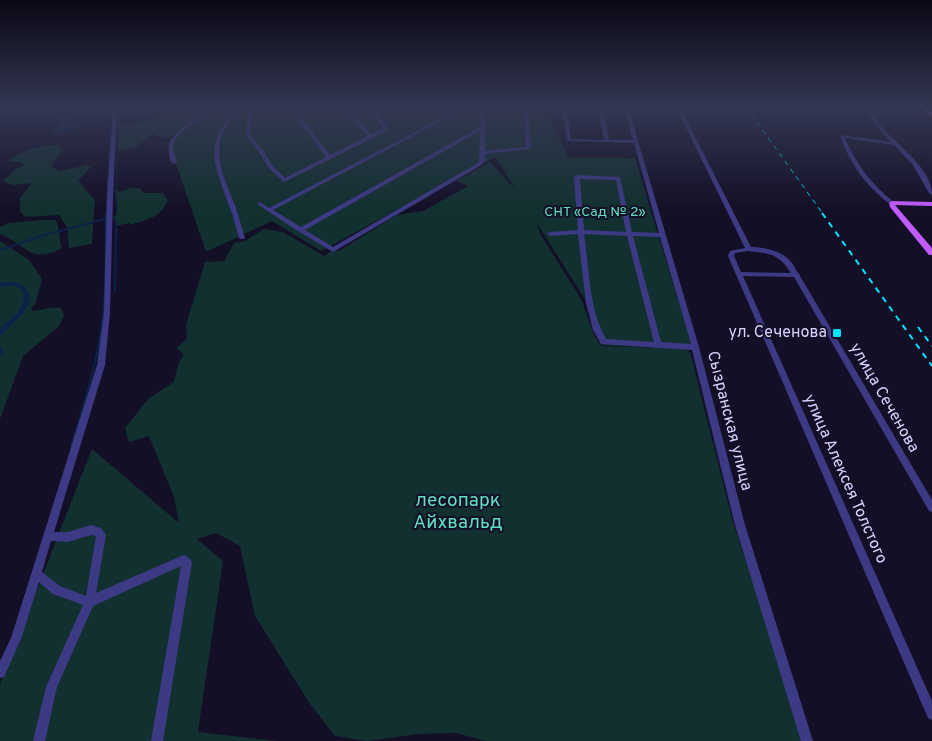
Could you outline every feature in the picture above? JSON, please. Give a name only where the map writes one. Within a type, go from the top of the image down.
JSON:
[{"type":"main road","points":[[932,204],[892,204],[932,253]]},
{"type":"street","points":[[0,673],[16,638],[50,536],[101,365],[107,313],[113,142]]},
{"type":"street","points":[[171,142],[174,162]]},
{"type":"street","points":[[219,142],[217,168],[242,238]]},
{"type":"street","points":[[253,142],[270,166],[284,180],[362,142]]},
{"type":"street","points":[[317,142],[329,158]]},
{"type":"street","points":[[269,210],[400,142]]},
{"type":"street","points":[[300,230],[456,142]]},
{"type":"street","points":[[260,204],[333,250],[478,165],[482,160],[482,142]]},
{"type":"street","points":[[482,153],[530,148],[529,142]]},
{"type":"street","points":[[624,142],[636,142]]},
{"type":"street","name":"Сызранская улица","points":[[636,142],[695,347],[740,525],[807,741]]},
{"type":"street","points":[[695,142],[749,250]]},
{"type":"street","points":[[844,142],[859,169],[881,196],[892,204]]},
{"type":"street","points":[[878,142],[894,144]]},
{"type":"street","points":[[892,142],[916,166],[932,193]]},
{"type":"street","points":[[658,344],[624,210],[619,180],[614,177],[577,177],[590,308],[598,334],[604,342],[695,347]]},
{"type":"street","points":[[550,234],[581,232],[662,235]]},
{"type":"street","name":"улица Алексея Толстого","points":[[749,250],[732,252],[731,256],[932,714]]},
{"type":"street","name":"улица Сеченова","points":[[749,250],[773,251],[780,254],[788,262],[932,508]]},
{"type":"street","points":[[739,274],[797,276]]},
{"type":"street","points":[[39,741],[52,688],[89,602],[101,536],[98,531],[91,530],[68,537],[50,536]]},
{"type":"street","points":[[37,574],[57,590],[89,602],[176,563],[184,560],[187,562],[157,741]]},
{"type":"green space","points":[[118,142],[143,142],[138,146],[118,151]]},
{"type":"green space","name":"лесопарк Айхвальд","points":[[561,142],[568,157],[635,158],[693,349],[683,349],[690,352],[733,522],[805,741],[486,741],[456,733],[419,734],[367,741],[335,736],[310,704],[255,616],[240,546],[216,533],[197,539],[223,561],[198,732],[276,741],[0,741],[0,684],[92,449],[179,523],[174,497],[149,436],[129,442],[125,428],[148,399],[174,382],[179,362],[184,354],[176,348],[187,339],[186,325],[205,262],[224,261],[234,243],[245,241],[264,229],[283,232],[324,256],[333,250],[339,251],[397,215],[423,211],[468,186],[456,181],[490,162],[516,190],[495,157],[321,251],[272,221],[206,252],[169,143]],"holes":[[[536,222],[585,299],[601,345],[662,348],[601,346],[594,335],[582,301],[541,235]]]},
{"type":"green space","points":[[59,145],[62,151],[51,166],[59,171],[88,165],[92,166],[78,181],[95,200],[92,244],[69,248],[67,227],[59,215],[25,217],[20,211],[20,198],[32,183],[13,185],[3,181],[16,169],[24,165],[21,162],[8,162],[20,154],[45,146]]},
{"type":"green space","points":[[130,188],[140,188],[144,193],[163,193],[168,200],[161,211],[153,217],[132,225],[129,223],[116,226],[114,218],[109,218],[115,216],[117,212],[115,189],[120,192]]},
{"type":"green space","points":[[56,220],[62,248],[52,253],[43,255],[30,252],[0,234],[0,227],[9,223]]},
{"type":"green space","points":[[0,241],[29,260],[42,279],[35,305],[31,307],[32,311],[61,308],[64,315],[59,326],[23,356],[0,419]]},
{"type":"waterway","points":[[106,214],[109,142]]},
{"type":"waterway","points":[[117,142],[117,212]]},
{"type":"waterway","points":[[71,446],[92,375],[101,331],[105,287],[106,213]]},
{"type":"waterway","points":[[0,250],[45,235],[105,219]]},
{"type":"waterway","points":[[115,292],[116,220]]},
{"type":"waterway","points":[[0,285],[12,284],[21,286],[27,295],[25,307],[0,333]]},
{"type":"waterway","points":[[0,349],[0,354]]},
{"type":"railway","points":[[771,142],[823,214]]},
{"type":"railway","points":[[822,213],[932,366]]},
{"type":"railway","points":[[918,327],[932,346]]},
{"type":"place","name":"ул. Сеченова","points":[[837,333]]},
{"type":"park label","name":"СНТ «Сад № 2»","points":[[595,212]]}]
